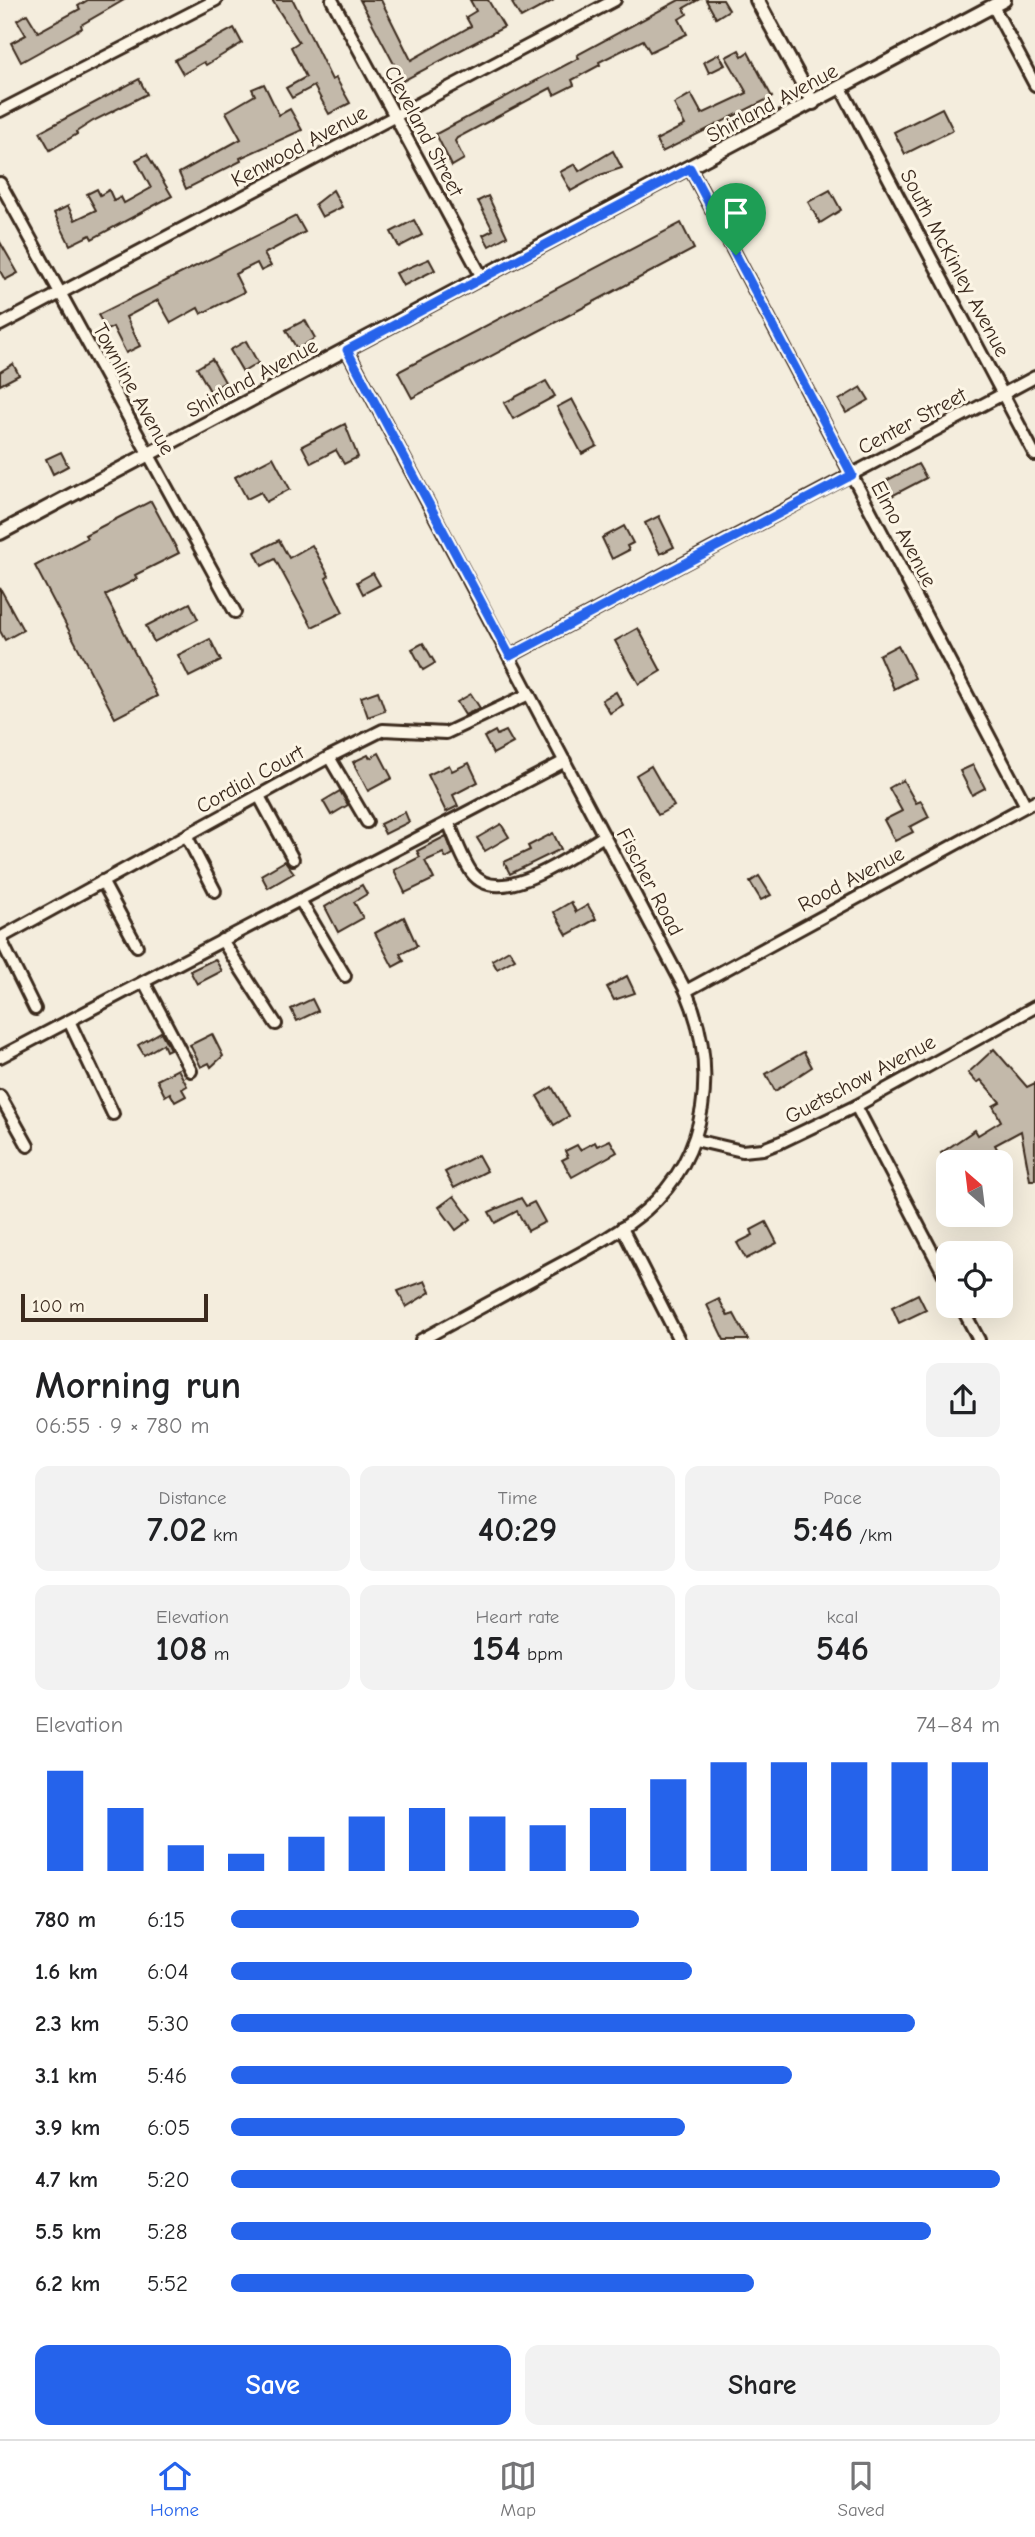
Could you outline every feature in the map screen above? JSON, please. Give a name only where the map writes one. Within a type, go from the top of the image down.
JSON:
[{"type":"street","points":[[0,111],[216,0]]},
{"type":"street","name":"Cleveland Street","points":[[332,0],[483,279]]},
{"type":"street","name":"Kenwood Avenue","points":[[0,325],[615,0]]},
{"type":"street","points":[[757,0],[813,103]]},
{"type":"street","points":[[999,3],[1035,85]]},
{"type":"street","name":"Shirland Avenue","points":[[0,533],[999,3]]},
{"type":"street","name":"South McKinley Avenue","points":[[841,88],[1035,455]]},
{"type":"street","name":"Elmo Avenue","points":[[690,168],[1030,804]]},
{"type":"street","name":"Townline Avenue","points":[[0,183],[235,612]]},
{"type":"street","name":"Fischer Road","points":[[347,350],[686,991],[695,1012],[704,1060],[705,1091],[695,1140],[668,1187],[622,1228],[421,1340]]},
{"type":"street","name":"Center Street","points":[[510,656],[1035,377]]},
{"type":"street","name":"Cordial Court","points":[[35,1009],[0,938],[383,730],[446,733],[530,694]]},
{"type":"street","points":[[329,757],[367,822]]},
{"type":"street","points":[[0,1056],[449,824],[565,761]]},
{"type":"street","points":[[259,796],[293,859]]},
{"type":"street","name":"Rood Avenue","points":[[686,991],[1030,804]]},
{"type":"street","points":[[449,824],[472,873],[486,885],[513,885],[604,836]]},
{"type":"street","points":[[187,837],[215,891]]},
{"type":"street","points":[[102,881],[136,946]]},
{"type":"street","points":[[300,900],[345,976]]},
{"type":"street","points":[[222,940],[276,1024]]},
{"type":"street","points":[[144,982],[191,1071]]},
{"type":"street","name":"Guetschow Avenue","points":[[695,1140],[742,1151],[763,1149],[856,1106],[1035,1007]]},
{"type":"street","points":[[69,1020],[113,1114]]},
{"type":"street","points":[[0,1096],[28,1146]]},
{"type":"street","points":[[856,1106],[936,1259]]},
{"type":"street","points":[[622,1228],[679,1340]]},
{"type":"street","points":[[967,1318],[979,1340]]},
{"type":"building","points":[[88,0],[124,0],[81,25],[82,28],[21,62],[11,43],[26,35],[17,20],[27,14],[38,32],[80,9],[78,6]]},
{"type":"building","points":[[272,0],[293,0],[332,80],[336,78],[350,103],[329,114],[314,86],[292,98],[286,88],[306,77],[291,47],[299,42]]},
{"type":"building","points":[[360,0],[381,0],[411,60],[471,26],[466,17],[476,11],[470,0],[488,0],[504,27],[403,81]]},
{"type":"building","points":[[518,0],[554,0],[521,18],[512,3]]},
{"type":"building","points":[[679,0],[698,0],[684,8],[687,14],[679,19],[687,34],[650,52],[643,40],[599,62],[600,65],[572,80],[574,85],[554,95],[551,88],[457,138],[455,141],[464,159],[452,166],[436,134],[579,58],[577,55]]},
{"type":"building","points":[[706,0],[723,0],[729,10],[716,18]]},
{"type":"building","points":[[234,28],[242,43],[206,65],[204,62],[183,74],[175,60]]},
{"type":"building","points":[[739,50],[742,56],[748,52],[772,97],[662,152],[656,140],[685,125],[674,104],[691,94],[702,114],[747,93],[726,57]]},
{"type":"building","points":[[719,54],[725,65],[709,73],[704,62]]},
{"type":"building","points":[[139,79],[147,94],[93,121],[50,150],[40,132]]},
{"type":"building","points":[[264,84],[279,115],[290,109],[302,130],[240,158],[241,161],[186,189],[179,173],[241,139],[226,112],[255,95],[252,89]]},
{"type":"building","points":[[942,108],[953,130],[905,154],[894,132]]},
{"type":"building","points":[[613,151],[622,168],[600,175],[571,191],[560,172],[575,164],[579,171]]},
{"type":"building","points":[[147,154],[172,196],[92,239],[90,235],[70,245],[54,213],[68,206],[75,220],[96,210],[87,194],[97,189],[100,195],[109,190],[114,201],[121,197],[124,203],[151,188],[136,160]]},
{"type":"building","points":[[333,190],[342,207],[322,217],[315,204]]},
{"type":"building","points":[[830,190],[841,210],[820,223],[808,202]]},
{"type":"building","points":[[488,196],[507,236],[489,246],[483,235],[493,230],[478,201]]},
{"type":"building","points":[[296,216],[305,232],[264,254],[271,266],[261,271],[257,263],[235,274],[244,292],[201,314],[198,308],[171,323],[158,300],[126,317],[140,346],[126,353],[113,327],[107,330],[98,315]]},
{"type":"building","points":[[414,220],[422,235],[399,247],[391,232]]},
{"type":"building","points":[[681,223],[694,249],[412,398],[398,372]]},
{"type":"building","points":[[0,242],[18,273],[5,280],[0,271]]},
{"type":"building","points":[[429,259],[435,270],[403,286],[396,273]]},
{"type":"building","points":[[305,320],[315,338],[297,349],[286,330]]},
{"type":"building","points":[[246,341],[258,363],[243,372],[230,350]]},
{"type":"building","points":[[212,359],[225,382],[210,391],[197,368]]},
{"type":"building","points":[[13,364],[19,375],[0,385],[0,372]]},
{"type":"building","points":[[546,381],[555,396],[513,419],[504,403]]},
{"type":"building","points":[[861,387],[869,400],[846,413],[839,400]]},
{"type":"building","points":[[572,399],[597,446],[582,454],[557,407]]},
{"type":"building","points":[[345,424],[358,457],[344,464],[336,450],[311,463],[302,446]]},
{"type":"building","points":[[61,452],[68,466],[53,474],[46,459]]},
{"type":"building","points":[[273,457],[290,489],[266,502],[261,492],[247,499],[235,477]]},
{"type":"building","points":[[918,464],[926,478],[888,498],[880,484]]},
{"type":"building","points":[[151,501],[179,553],[135,575],[137,579],[105,595],[157,696],[115,718],[35,566],[87,538],[85,535]]},
{"type":"building","points":[[659,516],[674,547],[660,554],[645,523]]},
{"type":"building","points":[[624,526],[633,543],[627,546],[629,550],[612,559],[602,538]]},
{"type":"building","points":[[279,540],[289,558],[312,545],[329,576],[326,578],[343,612],[312,627],[275,559],[262,566],[255,552]]},
{"type":"building","points":[[373,573],[380,585],[363,594],[357,582]]},
{"type":"building","points":[[0,588],[23,630],[5,640],[0,631]]},
{"type":"building","points":[[190,603],[198,619],[154,642],[146,626]]},
{"type":"building","points":[[638,628],[661,671],[639,684],[615,641]]},
{"type":"building","points":[[210,639],[221,661],[189,677],[178,655]]},
{"type":"building","points":[[423,643],[435,663],[423,670],[412,649]]},
{"type":"building","points":[[898,645],[915,678],[894,689],[879,655]]},
{"type":"building","points":[[378,691],[385,711],[368,717],[361,697]]},
{"type":"building","points":[[616,692],[623,705],[610,713],[602,700]]},
{"type":"building","points":[[471,694],[480,708],[465,715],[457,702]]},
{"type":"building","points":[[495,731],[497,735],[506,731],[513,743],[493,754],[484,737]]},
{"type":"building","points":[[379,753],[392,778],[368,791],[353,762]]},
{"type":"building","points":[[469,763],[478,782],[453,795],[458,806],[446,812],[428,775],[449,765],[452,771]]},
{"type":"building","points":[[973,765],[985,788],[972,795],[960,771]]},
{"type":"building","points":[[651,766],[674,806],[658,815],[636,775]]},
{"type":"building","points":[[903,780],[916,803],[921,801],[929,817],[910,827],[913,832],[895,841],[884,820],[902,811],[889,788]]},
{"type":"building","points":[[340,791],[348,805],[331,815],[323,801]]},
{"type":"building","points":[[405,812],[409,822],[385,834],[380,824]]},
{"type":"building","points":[[501,824],[509,837],[485,851],[477,838]]},
{"type":"building","points":[[553,833],[561,849],[510,874],[504,862],[530,850],[528,846]]},
{"type":"building","points":[[446,836],[453,854],[446,858],[443,853],[425,861],[434,879],[405,893],[394,870],[420,857],[417,851]]},
{"type":"building","points":[[285,861],[294,873],[268,888],[261,875]]},
{"type":"building","points":[[759,876],[771,895],[761,900],[750,882]]},
{"type":"building","points":[[362,885],[367,894],[354,902],[363,918],[338,932],[325,907]]},
{"type":"building","points":[[571,902],[576,912],[588,905],[596,919],[567,935],[554,912]]},
{"type":"building","points":[[404,917],[417,946],[400,954],[404,961],[393,967],[375,933]]},
{"type":"building","points":[[509,950],[515,959],[497,969],[492,960]]},
{"type":"building","points":[[215,959],[222,971],[197,984],[190,971]]},
{"type":"building","points":[[627,976],[635,993],[614,1000],[607,987]]},
{"type":"building","points":[[312,999],[318,1011],[297,1021],[291,1009]]},
{"type":"building","points":[[161,1032],[170,1049],[166,1051],[163,1044],[144,1055],[138,1045]]},
{"type":"building","points":[[212,1034],[223,1056],[211,1067],[209,1063],[201,1067],[190,1045]]},
{"type":"building","points":[[994,1049],[1027,1087],[1035,1083],[1035,1180],[1030,1180],[1021,1131],[995,1145],[998,1150],[945,1150],[975,1130],[978,1135],[1001,1121],[993,1106],[1000,1102],[981,1080],[977,1083],[968,1073]]},
{"type":"building","points":[[804,1052],[812,1067],[775,1091],[766,1074]]},
{"type":"building","points":[[178,1069],[187,1086],[182,1089],[186,1096],[175,1102],[170,1093],[165,1096],[157,1080]]},
{"type":"building","points":[[552,1087],[569,1116],[554,1125],[537,1096]]},
{"type":"building","points":[[610,1140],[617,1152],[572,1177],[562,1160],[568,1157],[565,1151],[577,1145],[580,1150],[595,1142],[597,1146]]},
{"type":"building","points":[[478,1155],[487,1171],[454,1188],[445,1172]]},
{"type":"building","points":[[454,1196],[471,1219],[456,1230],[439,1207]]},
{"type":"building","points":[[521,1198],[526,1206],[534,1202],[545,1222],[528,1231],[517,1211],[495,1223],[489,1212]]},
{"type":"building","points":[[766,1222],[777,1243],[746,1259],[737,1243],[753,1235],[751,1230]]},
{"type":"building","points":[[425,1281],[430,1292],[406,1307],[398,1291]]},
{"type":"building","points":[[918,1294],[926,1310],[899,1323],[892,1307]]},
{"type":"building","points":[[719,1299],[728,1316],[734,1314],[748,1340],[724,1340],[707,1305]]},
{"type":"route","points":[[690,168],[736,255],[852,475],[510,656],[347,350],[690,168]]}]
